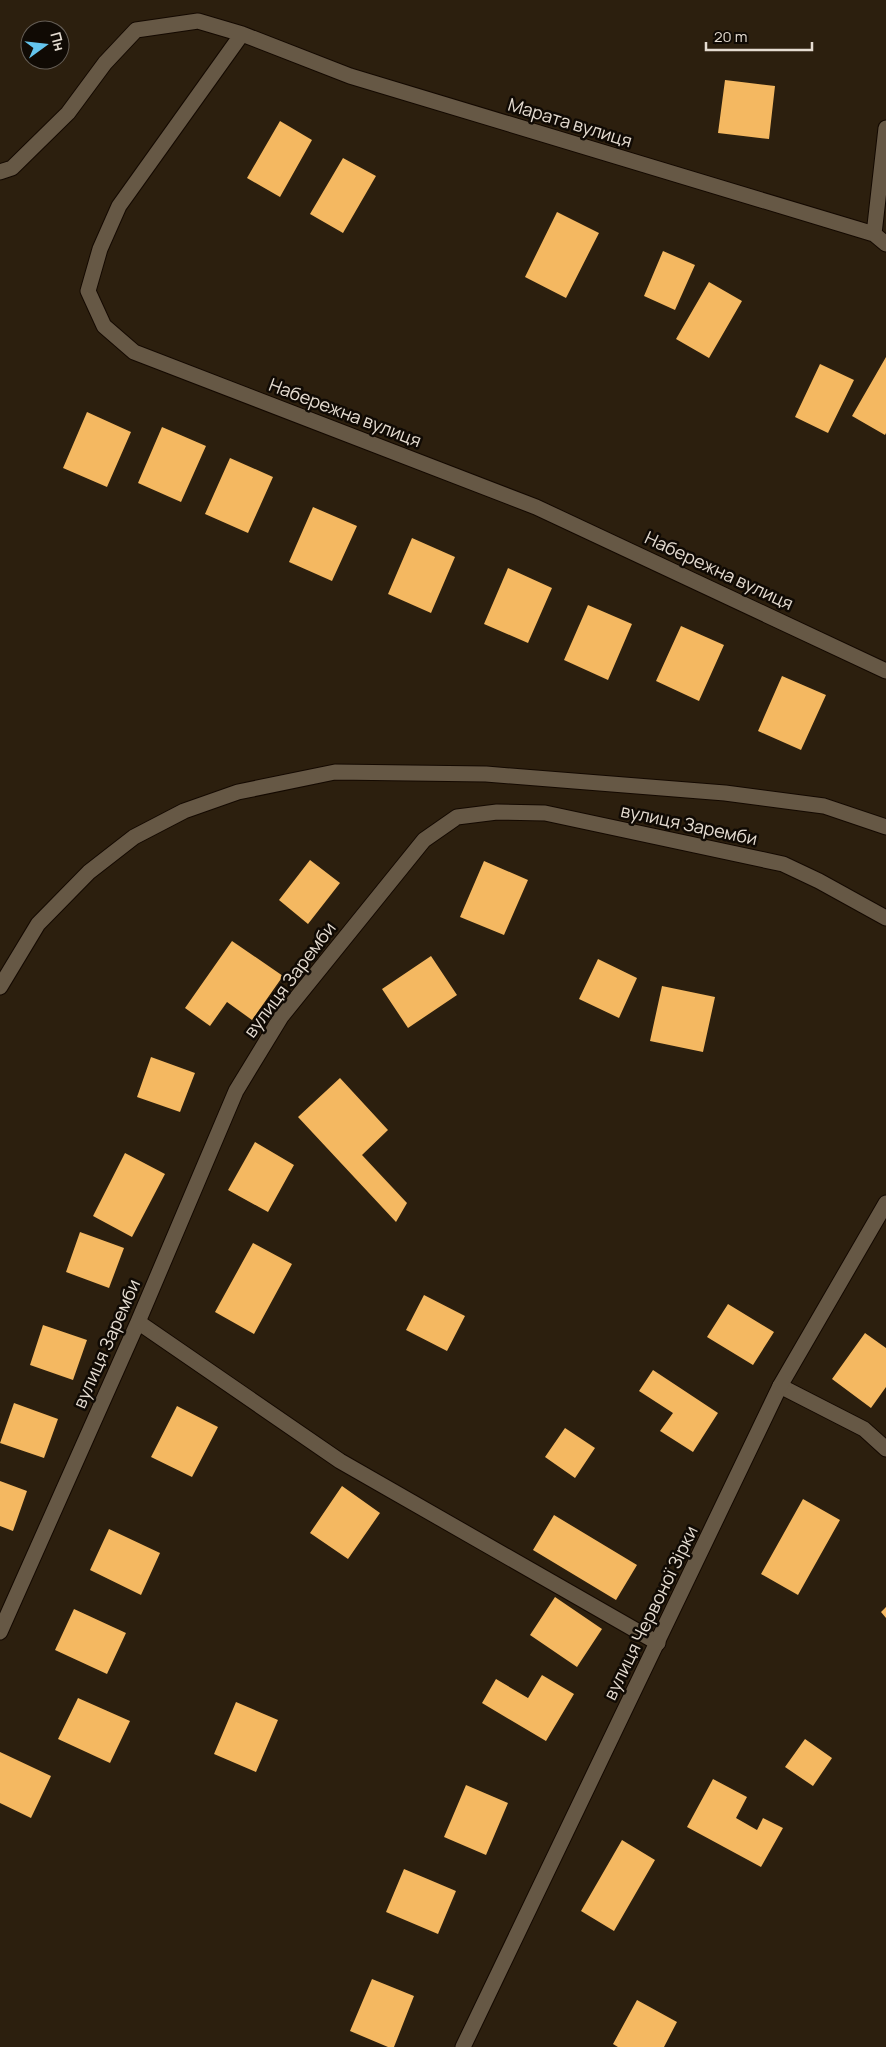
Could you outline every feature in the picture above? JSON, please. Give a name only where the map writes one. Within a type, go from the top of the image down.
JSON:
[{"type":"street","name":"Марата вулиця","points":[[0,172],[12,168],[68,113],[105,62],[136,30],[198,21],[242,34],[350,76],[874,234],[886,244]]},
{"type":"street","name":"Набережна вулиця","points":[[242,34],[119,206],[100,249],[88,291],[104,326],[134,352],[536,507],[886,671]]},
{"type":"street","points":[[874,234],[886,128]]},
{"type":"street","points":[[0,987],[38,924],[89,872],[134,837],[184,811],[238,792],[335,772],[486,774],[725,793],[824,806],[886,827]]},
{"type":"street","name":"вулиця Заремби","points":[[0,1632],[138,1322],[236,1091],[260,1048],[281,1017],[424,840],[457,816],[498,812],[545,813],[783,864],[886,918]]},
{"type":"street","name":"вулиця Червоної Зірки","points":[[463,2047],[780,1386],[886,1203]]},
{"type":"street","points":[[138,1322],[340,1461],[658,1643]]},
{"type":"street","points":[[780,1386],[864,1430],[886,1449]]},
{"type":"building","points":[[725,80],[775,86],[769,139],[718,133]]},
{"type":"building","points":[[280,121],[312,140],[280,197],[247,178]]},
{"type":"building","points":[[343,158],[376,176],[343,233],[310,214]]},
{"type":"building","points":[[557,212],[599,233],[566,298],[525,277]]},
{"type":"building","points":[[663,251],[695,265],[675,310],[644,296]]},
{"type":"building","points":[[709,282],[742,301],[709,358],[676,339]]},
{"type":"building","points":[[886,357],[886,433],[885,435],[852,416]]},
{"type":"building","points":[[820,364],[854,380],[828,433],[795,417]]},
{"type":"building","points":[[87,412],[131,432],[107,487],[63,468]]},
{"type":"building","points":[[162,427],[206,446],[181,502],[138,483]]},
{"type":"building","points":[[230,458],[273,477],[248,533],[205,514]]},
{"type":"building","points":[[313,507],[357,526],[332,581],[289,562]]},
{"type":"building","points":[[412,538],[455,557],[431,613],[388,594]]},
{"type":"building","points":[[508,568],[552,588],[528,643],[484,624]]},
{"type":"building","points":[[588,605],[632,624],[608,680],[564,660]]},
{"type":"building","points":[[681,626],[724,645],[699,701],[656,681]]},
{"type":"building","points":[[782,676],[826,695],[801,750],[758,731]]},
{"type":"building","points":[[310,860],[340,883],[308,924],[279,900]]},
{"type":"building","points":[[484,861],[528,880],[504,935],[460,917]]},
{"type":"building","points":[[232,941],[283,976],[252,1020],[227,1002],[210,1026],[185,1008]]},
{"type":"building","points":[[431,956],[457,995],[408,1028],[382,989]]},
{"type":"building","points":[[598,959],[637,978],[619,1018],[579,999]]},
{"type":"building","points":[[662,986],[715,997],[703,1052],[650,1041]]},
{"type":"building","points":[[151,1057],[195,1073],[180,1112],[137,1097]]},
{"type":"building","points":[[340,1078],[388,1130],[362,1155],[407,1203],[396,1222],[298,1117]]},
{"type":"building","points":[[255,1142],[294,1165],[268,1212],[228,1190]]},
{"type":"building","points":[[125,1153],[165,1174],[132,1237],[93,1216]]},
{"type":"building","points":[[80,1232],[124,1248],[109,1288],[66,1272]]},
{"type":"building","points":[[253,1243],[292,1264],[254,1334],[215,1312]]},
{"type":"building","points":[[424,1295],[465,1316],[447,1351],[406,1330]]},
{"type":"building","points":[[728,1304],[774,1332],[753,1365],[707,1337]]},
{"type":"building","points":[[43,1325],[87,1340],[73,1380],[30,1365]]},
{"type":"building","points":[[865,1333],[886,1348],[886,1387],[871,1408],[832,1379]]},
{"type":"building","points":[[653,1370],[718,1413],[693,1452],[660,1431],[673,1413],[639,1391]]},
{"type":"building","points":[[14,1403],[58,1419],[44,1458],[0,1443]]},
{"type":"building","points":[[177,1406],[218,1427],[192,1477],[151,1457]]},
{"type":"building","points":[[565,1428],[595,1448],[575,1478],[545,1457]]},
{"type":"building","points":[[0,1481],[27,1491],[13,1531],[0,1526]]},
{"type":"building","points":[[342,1486],[380,1513],[348,1559],[310,1533]]},
{"type":"building","points":[[803,1499],[840,1520],[798,1595],[761,1574]]},
{"type":"building","points":[[554,1515],[637,1565],[616,1600],[533,1550]]},
{"type":"building","points":[[109,1529],[160,1553],[141,1595],[90,1570]]},
{"type":"building","points":[[555,1597],[602,1629],[577,1667],[530,1635]]},
{"type":"building","points":[[886,1607],[886,1618],[881,1612]]},
{"type":"building","points":[[74,1609],[126,1633],[107,1674],[55,1650]]},
{"type":"building","points":[[542,1675],[574,1694],[546,1741],[482,1703],[496,1679],[528,1698]]},
{"type":"building","points":[[78,1698],[130,1721],[110,1763],[58,1739]]},
{"type":"building","points":[[236,1702],[278,1720],[256,1772],[214,1754]]},
{"type":"building","points":[[805,1739],[832,1758],[813,1786],[785,1767]]},
{"type":"building","points":[[0,1752],[51,1776],[31,1818],[0,1803]]},
{"type":"building","points":[[713,1779],[747,1797],[736,1818],[757,1830],[763,1818],[783,1828],[761,1867],[687,1827]]},
{"type":"building","points":[[466,1785],[508,1803],[486,1855],[444,1837]]},
{"type":"building","points":[[622,1840],[655,1860],[614,1931],[581,1911]]},
{"type":"building","points":[[404,1869],[456,1891],[438,1934],[386,1912]]},
{"type":"building","points":[[372,1979],[414,1996],[394,2047],[388,2047],[350,2031]]},
{"type":"building","points":[[637,2000],[677,2022],[664,2047],[618,2047],[613,2044]]}]
